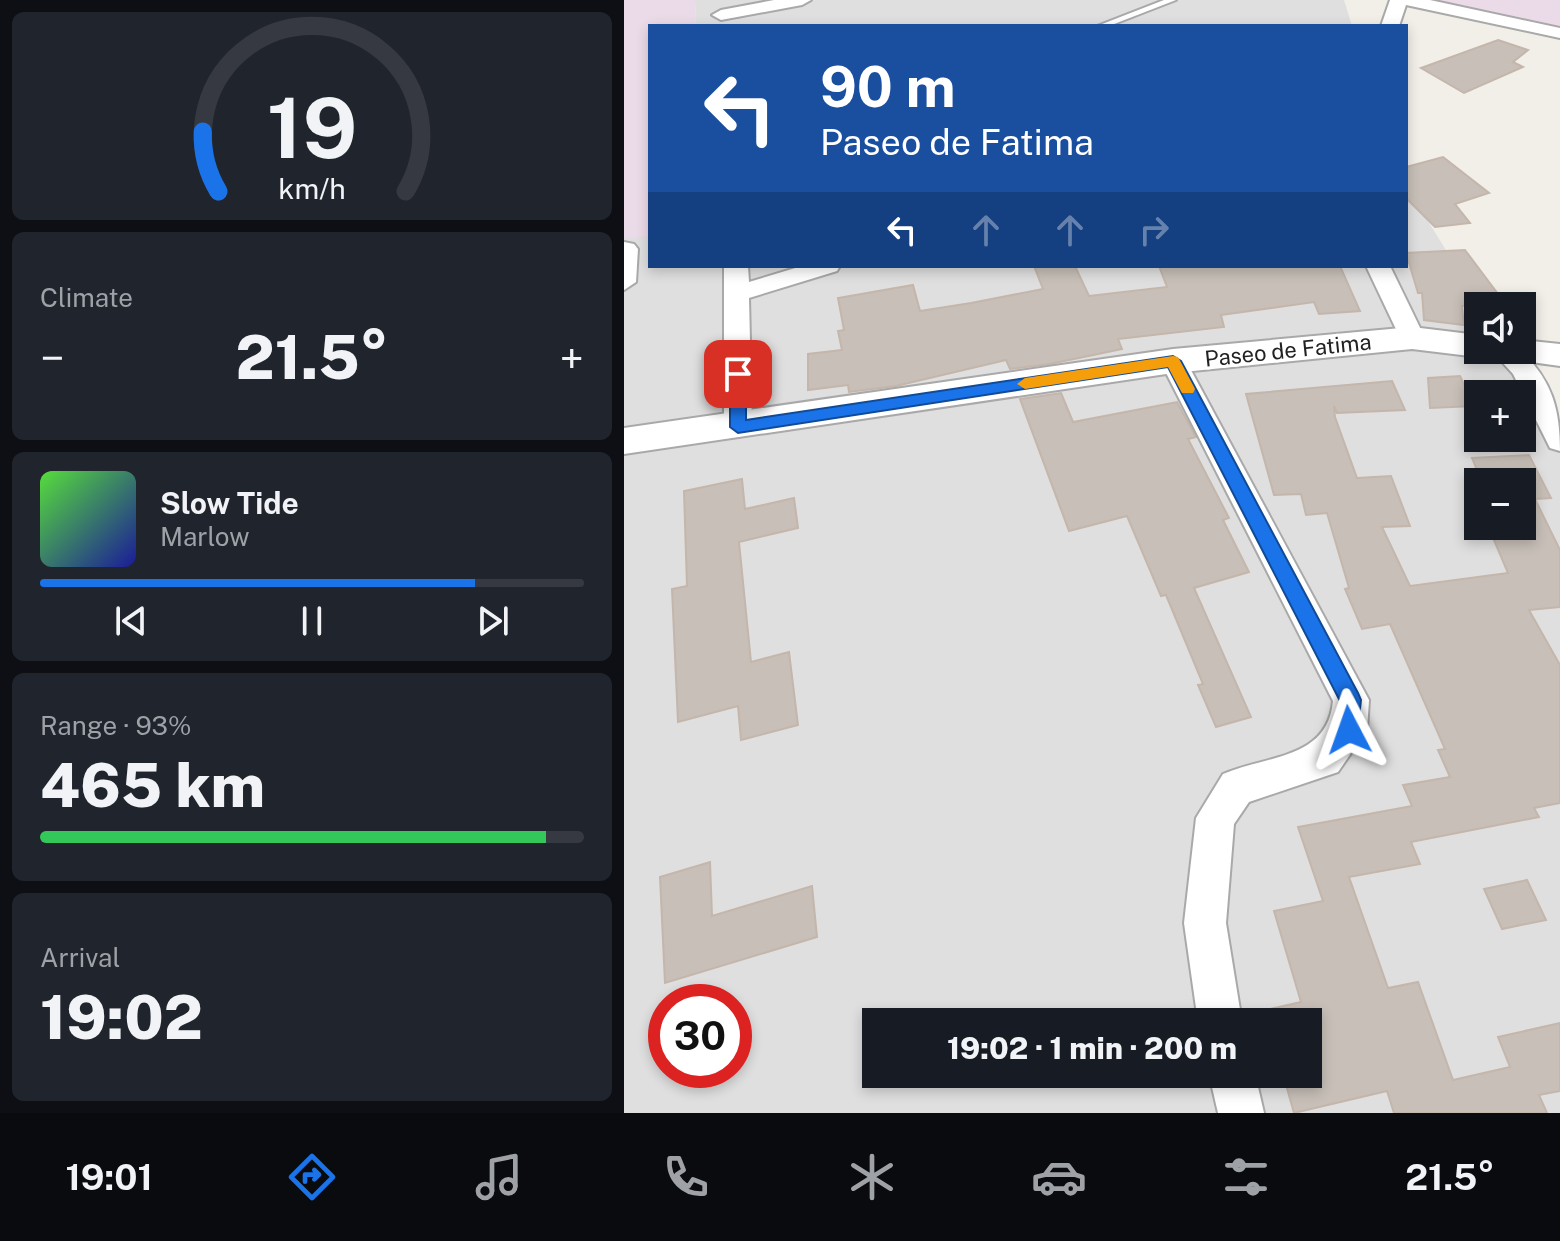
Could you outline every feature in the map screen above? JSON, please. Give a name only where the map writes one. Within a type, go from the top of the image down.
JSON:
[{"type":"street","points":[[720,14],[802,0]]},
{"type":"street","points":[[1391,24],[1399,2],[1560,33]]},
{"type":"street","points":[[624,282],[633,248]]},
{"type":"street","points":[[736,268],[739,293],[738,427]]},
{"type":"street","points":[[739,293],[821,268]]},
{"type":"street","points":[[1379,268],[1412,338]]},
{"type":"street","name":"Paseo de Fatima","points":[[624,441],[738,427],[1173,361],[1412,338],[1464,344]]},
{"type":"street","points":[[1536,352],[1560,355]]},
{"type":"street","points":[[1173,361],[1351,700],[1349,730],[1325,759],[1236,787],[1215,818],[1205,923],[1218,1008]]},
{"type":"street","points":[[1519,364],[1560,440]]},
{"type":"street","points":[[1235,1088],[1241,1113]]},
{"type":"lane","points":[[1106,24],[1172,0]]},
{"type":"shaded area","points":[[624,0],[695,0],[696,24],[648,24],[648,236],[624,238]]},
{"type":"shaded area","points":[[695,0],[1344,0],[1351,24],[696,24]]},
{"type":"shaded area","points":[[1403,0],[1560,0],[1560,33]]},
{"type":"shaded area","points":[[1408,189],[1472,292],[1464,292],[1464,364],[1515,364],[1524,380],[1464,380],[1464,452],[1536,452],[1536,403],[1560,449],[1560,1113],[624,1113],[624,219],[648,218],[648,268],[1408,268]]},
{"type":"building","points":[[1498,40],[1528,50],[1513,62],[1523,67],[1464,93],[1421,68]]},
{"type":"building","points":[[1443,157],[1489,193],[1455,204],[1470,223],[1435,227],[1408,200],[1408,166]]},
{"type":"building","points":[[1465,250],[1496,292],[1464,292],[1464,325],[1424,320],[1422,293],[1418,293],[1408,253]]},
{"type":"building","points":[[1035,268],[1076,268],[1089,296],[1167,287],[1160,268],[1341,268],[1360,311],[1319,314],[1314,302],[1221,315],[1224,327],[1118,339],[1122,349],[1050,364],[1010,369],[1006,360],[896,386],[849,392],[848,385],[808,390],[808,354],[842,350],[838,331],[844,330],[838,298],[913,285],[920,311],[1043,289]]},
{"type":"building","points":[[1460,376],[1464,385],[1464,406],[1430,408],[1428,378]]},
{"type":"building","points":[[1392,381],[1405,410],[1337,413],[1334,406],[1357,478],[1391,476],[1410,526],[1382,527],[1410,586],[1508,573],[1494,540],[1536,540],[1536,501],[1560,550],[1560,607],[1529,610],[1560,665],[1560,803],[1534,808],[1539,817],[1411,842],[1420,864],[1349,877],[1388,988],[1418,982],[1453,1080],[1510,1067],[1498,1037],[1560,1023],[1560,1091],[1539,1095],[1547,1113],[1394,1113],[1387,1091],[1294,1113],[1287,1088],[1322,1088],[1322,1008],[1275,1008],[1301,1002],[1274,911],[1323,901],[1298,827],[1412,806],[1403,785],[1450,777],[1438,750],[1445,749],[1390,624],[1362,629],[1345,589],[1349,588],[1327,513],[1306,515],[1301,494],[1274,495],[1246,394]]},
{"type":"building","points":[[1061,393],[1073,422],[1177,402],[1196,437],[1188,439],[1229,518],[1223,520],[1249,572],[1194,588],[1251,717],[1216,727],[1198,685],[1203,684],[1166,595],[1161,596],[1127,516],[1069,531],[1020,399]]},
{"type":"building","points":[[1529,455],[1536,468],[1476,468],[1472,458]]},
{"type":"building","points":[[1536,469],[1551,498],[1536,499]]},
{"type":"building","points":[[742,479],[745,509],[794,498],[798,528],[739,542],[751,662],[789,652],[798,725],[741,740],[738,706],[678,722],[672,589],[687,586],[684,491]]},
{"type":"building","points":[[710,862],[712,916],[812,886],[817,937],[665,983],[660,877]]},
{"type":"building","points":[[1527,880],[1546,920],[1502,929],[1484,889]]},
{"type":"slow traffic","points":[[1025,384],[1173,361],[1188,389]]},
{"type":"route","points":[[738,374],[738,427],[1173,361],[1351,700],[1349,730]]}]
